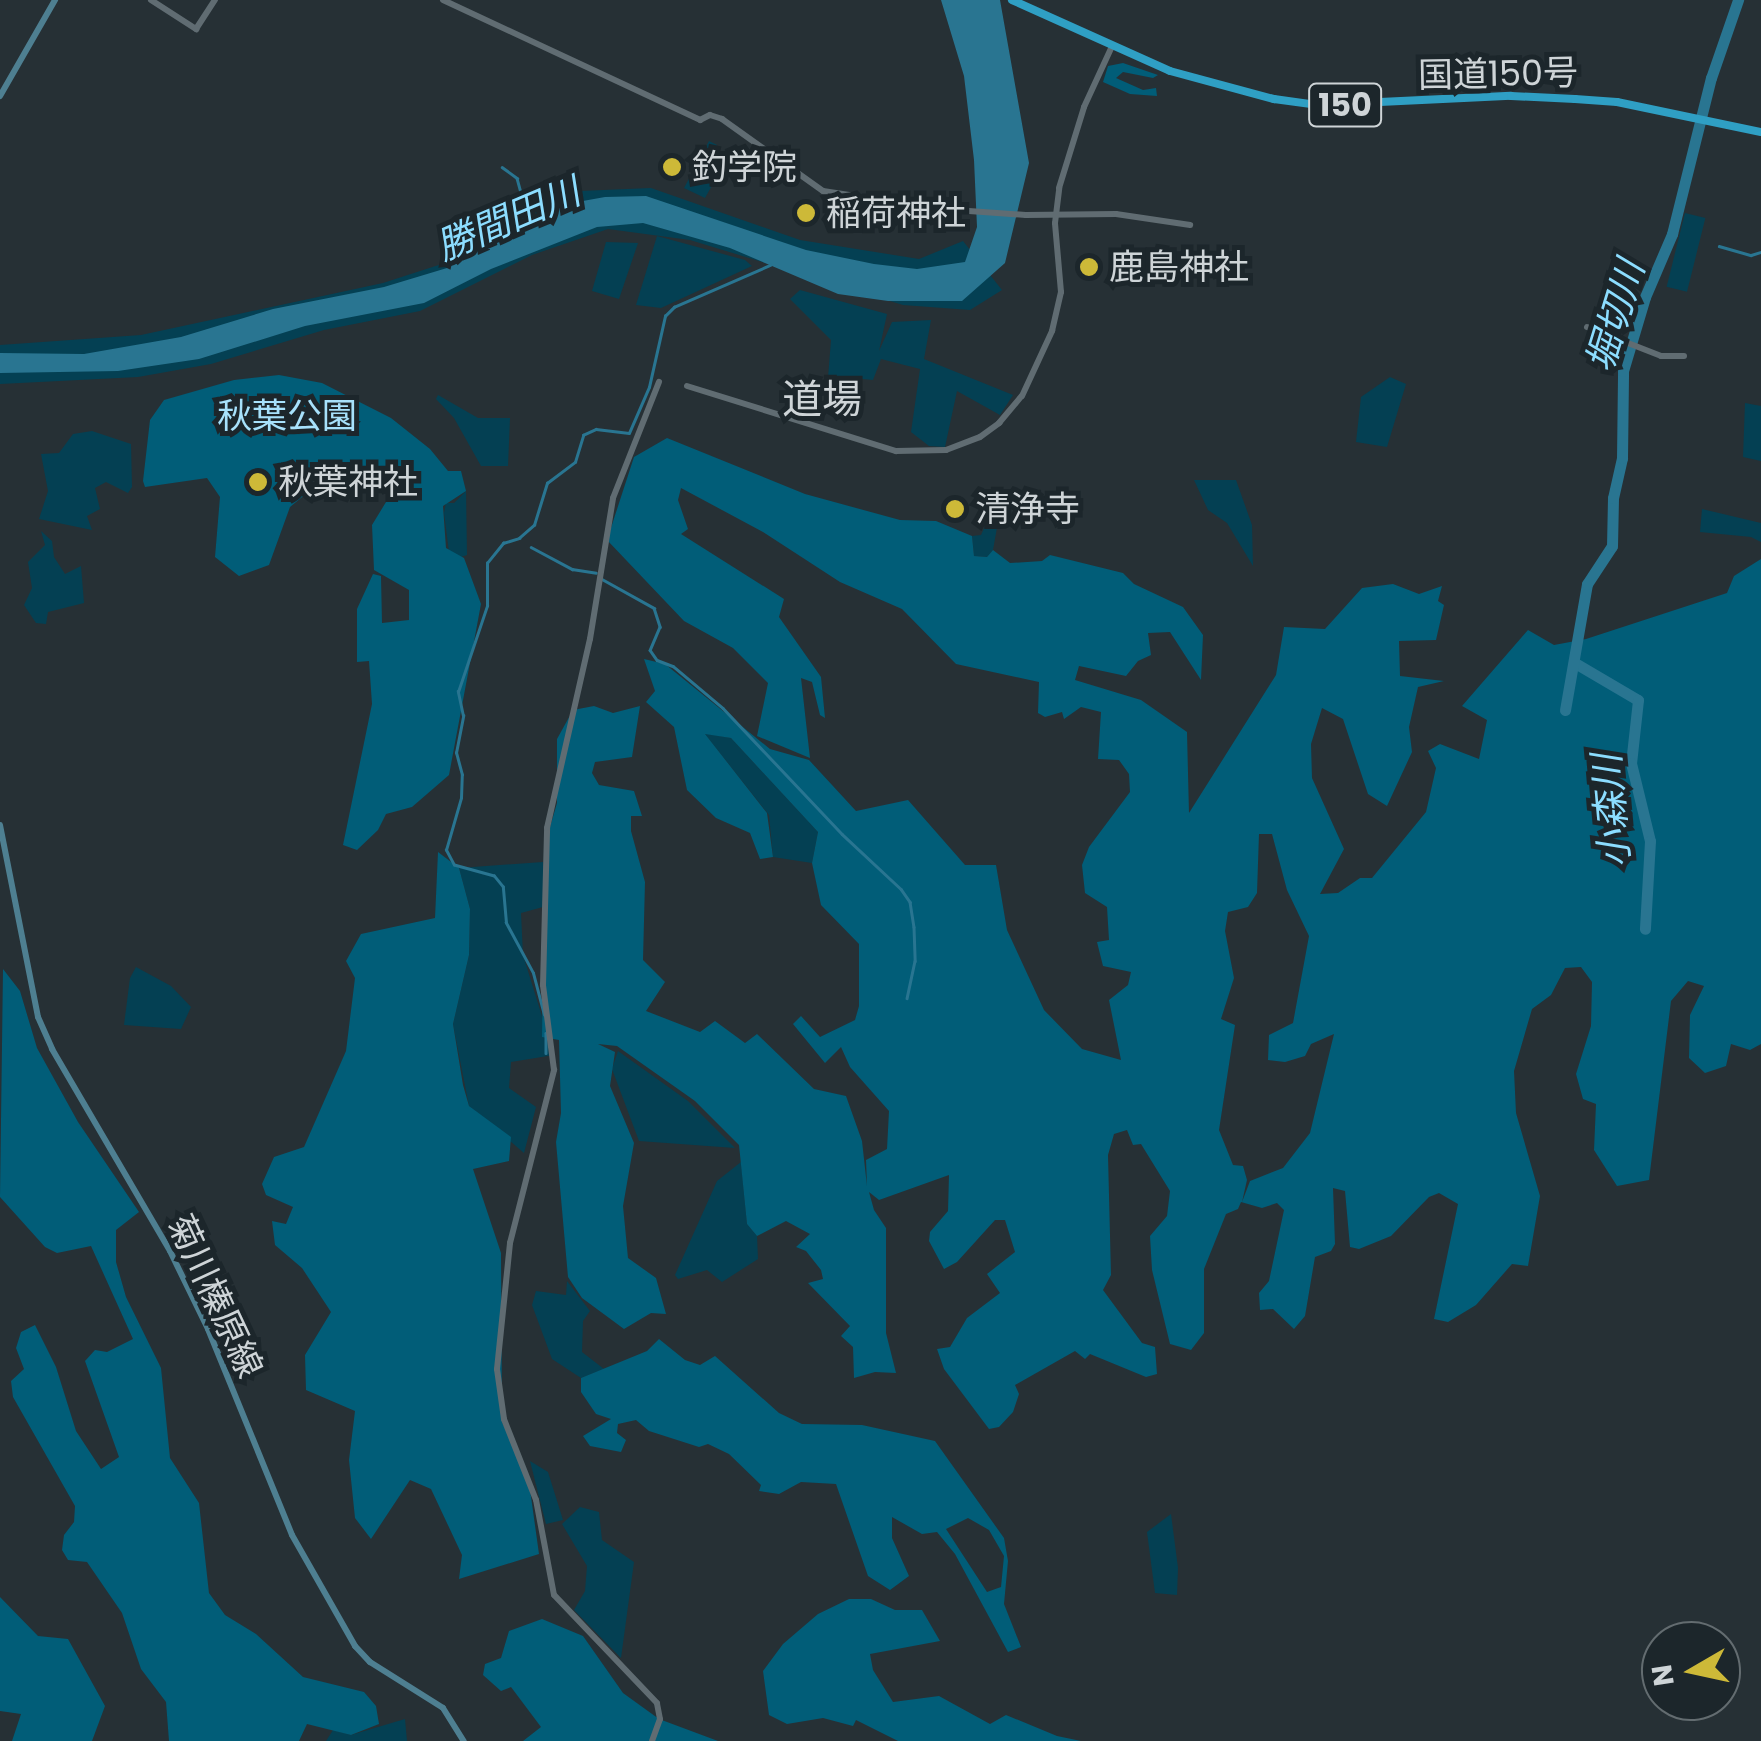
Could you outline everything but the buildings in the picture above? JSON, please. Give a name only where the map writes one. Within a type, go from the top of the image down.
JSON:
[{"type":"highway","name":"国道150号","points":[[1012,0],[1196,81],[1303,103],[1511,96],[1617,102],[1761,132]]},
{"type":"main road","points":[[0,96],[55,0]]},
{"type":"main road","name":"菊川榛原線","points":[[0,825],[38,1017],[52,1049],[170,1251],[208,1329],[290,1530],[356,1646],[370,1662],[443,1708],[464,1741]]},
{"type":"street","points":[[152,0],[196,29],[215,0]]},
{"type":"street","points":[[443,0],[700,120],[710,115],[722,119],[823,190],[972,212],[1116,214],[1190,226]]},
{"type":"street","points":[[687,386],[896,452],[928,453],[962,446],[993,428],[1011,410],[1052,331],[1061,292],[1056,214],[1059,188],[1084,107],[1112,46]]},
{"type":"street","points":[[1586,328],[1660,356],[1684,356]]},
{"type":"street","points":[[652,1741],[660,1719],[657,1702],[554,1594],[536,1500],[504,1418],[497,1369],[501,1303],[513,1227],[554,1070],[543,985],[544,844],[613,498],[659,382]]},
{"type":"shaded area","points":[[941,0],[1000,0],[1029,163],[1005,263],[962,301],[888,301],[838,294],[730,248],[643,223],[597,227],[491,269],[424,303],[305,326],[199,359],[118,371],[0,373],[0,353],[84,354],[181,337],[273,309],[384,287],[447,268],[566,204],[605,197],[646,196],[806,250],[874,264],[917,269],[965,262],[977,227],[974,160],[964,76]]},
{"type":"shaded area","points":[[709,141],[717,145],[705,174],[715,180],[705,198],[684,188]]},
{"type":"shaded area","points":[[651,188],[800,240],[919,259],[963,241],[1002,290],[970,310],[903,305],[690,240],[608,229],[532,255],[420,311],[324,330],[211,364],[138,377],[0,384],[0,345],[141,335],[383,283],[448,262],[549,202],[580,191]]},
{"type":"shaded area","points":[[1685,213],[1705,218],[1687,292],[1667,287]]},
{"type":"shaded area","points":[[657,236],[745,260],[752,266],[661,308],[636,305]]},
{"type":"shaded area","points":[[606,242],[638,243],[619,299],[592,291]]},
{"type":"shaded area","points":[[800,290],[887,314],[879,351],[892,322],[931,320],[924,359],[1013,395],[1000,415],[957,391],[945,447],[929,446],[911,432],[920,369],[881,359],[873,380],[852,378],[845,383],[828,378],[831,340],[790,299]]},
{"type":"shaded area","points":[[1390,377],[1406,384],[1387,447],[1356,442],[1361,397]]},
{"type":"shaded area","points":[[438,395],[478,418],[510,418],[508,466],[481,466],[454,418],[436,399]]},
{"type":"shaded area","points":[[1745,403],[1761,406],[1761,461],[1743,457]]},
{"type":"shaded area","points":[[92,431],[131,444],[132,487],[128,493],[106,482],[95,488],[100,509],[87,516],[92,530],[39,519],[48,491],[41,454],[59,453],[73,434]]},
{"type":"shaded area","points":[[1194,480],[1236,480],[1252,525],[1253,566],[1227,523],[1208,510]]},
{"type":"shaded area","points":[[466,491],[467,555],[461,557],[449,552],[444,513],[446,503],[454,503]]},
{"type":"shaded area","points":[[1702,509],[1761,523],[1761,542],[1751,537],[1700,532]]},
{"type":"shaded area","points":[[989,517],[998,522],[993,550],[987,557],[974,556],[972,536],[981,535]]},
{"type":"shaded area","points":[[41,531],[52,541],[54,557],[65,574],[81,566],[84,603],[48,612],[46,624],[36,623],[24,605],[32,588],[28,562],[45,545]]},
{"type":"shaded area","points":[[704,733],[731,738],[818,832],[812,863],[773,857],[769,815]]},
{"type":"shaded area","points":[[543,862],[543,907],[521,913],[523,955],[554,1055],[511,1062],[509,1088],[536,1107],[524,1153],[469,1106],[453,1024],[469,955],[470,909],[459,868]]},
{"type":"shaded area","points":[[136,967],[171,986],[191,1007],[181,1029],[124,1025],[130,978]]},
{"type":"shaded area","points":[[618,1051],[688,1101],[735,1148],[639,1141],[612,1069]]},
{"type":"shaded area","points":[[741,1162],[747,1224],[757,1236],[758,1259],[722,1282],[707,1270],[678,1279],[675,1275],[717,1181]]},
{"type":"shaded area","points":[[567,1281],[590,1311],[583,1321],[582,1352],[604,1369],[581,1378],[552,1359],[532,1305],[536,1291],[566,1295]]},
{"type":"shaded area","points":[[530,1461],[548,1472],[563,1520],[546,1524]]},
{"type":"shaded area","points":[[580,1507],[599,1512],[602,1540],[634,1562],[621,1658],[574,1610],[585,1591],[587,1566],[562,1524]]},
{"type":"shaded area","points":[[1171,1514],[1177,1595],[1155,1593],[1147,1532]]},
{"type":"shaded area","points":[[405,1719],[407,1741],[326,1741],[333,1730],[351,1735]]},
{"type":"green space","points":[[1123,63],[1158,75],[1153,78],[1123,72],[1116,78],[1143,90],[1156,88],[1157,96],[1130,94],[1103,82],[1108,66]]},
{"type":"green space","name":"秋葉公園","points":[[279,375],[322,383],[391,418],[430,449],[448,471],[461,471],[466,491],[443,506],[446,548],[464,558],[481,604],[449,775],[412,807],[386,814],[378,830],[357,850],[343,845],[372,704],[369,661],[357,662],[357,609],[373,574],[381,576],[382,623],[409,620],[409,590],[374,570],[372,525],[397,484],[335,471],[322,463],[311,465],[313,488],[290,507],[269,565],[239,576],[215,557],[220,497],[207,478],[145,487],[143,481],[150,420],[164,400],[234,380]]},
{"type":"green space","points":[[667,438],[805,494],[900,520],[936,521],[972,536],[974,556],[987,557],[993,550],[1010,563],[1042,561],[1050,555],[1123,573],[1134,584],[1183,607],[1203,635],[1201,680],[1170,632],[1148,633],[1151,655],[1138,661],[1126,676],[1079,666],[1075,680],[1141,700],[1187,732],[1189,813],[1276,675],[1284,627],[1325,629],[1362,588],[1393,584],[1419,594],[1442,586],[1438,601],[1444,605],[1436,640],[1399,641],[1400,676],[1444,681],[1418,687],[1409,727],[1412,752],[1387,806],[1368,794],[1343,719],[1322,708],[1311,744],[1312,778],[1344,849],[1320,894],[1338,893],[1360,878],[1372,878],[1426,812],[1436,768],[1428,751],[1440,744],[1479,759],[1487,720],[1462,706],[1528,630],[1554,645],[1586,639],[1727,593],[1734,576],[1761,559],[1761,1044],[1750,1050],[1731,1044],[1726,1066],[1705,1073],[1689,1058],[1690,1015],[1704,986],[1688,981],[1671,1001],[1649,1180],[1617,1186],[1594,1150],[1596,1104],[1583,1099],[1576,1074],[1591,1026],[1592,982],[1581,967],[1565,968],[1551,995],[1532,1009],[1514,1071],[1516,1113],[1540,1196],[1528,1266],[1512,1264],[1476,1305],[1448,1322],[1434,1319],[1458,1204],[1439,1193],[1429,1197],[1391,1236],[1359,1249],[1350,1247],[1345,1191],[1333,1188],[1335,1244],[1331,1251],[1315,1257],[1305,1316],[1294,1329],[1273,1309],[1260,1310],[1259,1293],[1269,1281],[1284,1210],[1277,1203],[1262,1208],[1241,1202],[1238,1209],[1226,1214],[1204,1269],[1204,1333],[1191,1350],[1170,1344],[1152,1270],[1150,1236],[1167,1216],[1170,1191],[1141,1144],[1133,1145],[1127,1130],[1114,1134],[1108,1155],[1111,1275],[1103,1290],[1142,1343],[1155,1347],[1157,1374],[1146,1377],[1090,1354],[1085,1359],[1075,1351],[1015,1385],[1019,1394],[1013,1412],[999,1427],[989,1429],[944,1369],[937,1349],[950,1347],[967,1318],[1000,1293],[987,1274],[1015,1252],[1005,1220],[995,1220],[957,1262],[944,1269],[929,1241],[930,1232],[948,1211],[949,1175],[879,1200],[869,1192],[874,1210],[886,1228],[886,1333],[896,1373],[875,1372],[854,1378],[853,1347],[841,1336],[850,1326],[808,1283],[823,1279],[821,1270],[806,1251],[796,1247],[810,1234],[786,1221],[757,1236],[747,1224],[739,1145],[695,1101],[617,1046],[598,1044],[615,1052],[610,1086],[634,1143],[623,1206],[628,1258],[656,1278],[666,1314],[651,1313],[624,1329],[582,1298],[568,1277],[556,1142],[561,1113],[559,1040],[542,1037],[545,844],[557,803],[557,739],[573,710],[594,706],[613,713],[640,706],[632,757],[595,762],[592,773],[599,785],[634,791],[642,816],[631,816],[631,831],[645,882],[643,960],[665,982],[646,1011],[700,1032],[715,1021],[745,1043],[757,1034],[814,1089],[846,1096],[862,1141],[867,1186],[866,1160],[887,1149],[889,1111],[850,1067],[841,1047],[825,1063],[793,1024],[801,1016],[820,1037],[855,1020],[859,1006],[859,944],[821,905],[812,863],[818,832],[731,738],[705,734],[767,813],[773,857],[760,859],[750,833],[716,818],[687,790],[674,727],[646,702],[655,691],[644,659],[665,664],[770,749],[809,760],[856,811],[908,800],[965,865],[996,865],[1007,930],[1044,1010],[1082,1049],[1121,1060],[1109,1000],[1128,985],[1131,972],[1103,966],[1097,942],[1109,940],[1107,907],[1085,893],[1082,865],[1089,847],[1130,792],[1129,774],[1119,760],[1098,759],[1101,712],[1081,707],[1064,719],[1062,712],[1045,717],[1038,713],[1039,682],[956,664],[902,609],[840,582],[763,532],[681,488],[678,500],[688,529],[681,534],[784,599],[779,617],[821,677],[825,718],[820,715],[812,682],[801,678],[810,758],[757,736],[768,683],[733,648],[684,621],[607,540],[634,457]],"holes":[[[1259,834],[1272,834],[1287,890],[1309,936],[1293,1023],[1269,1035],[1268,1060],[1285,1062],[1305,1056],[1311,1044],[1334,1034],[1310,1133],[1283,1168],[1250,1181],[1242,1202],[1247,1180],[1243,1166],[1233,1165],[1219,1130],[1235,1025],[1221,1019],[1234,978],[1225,931],[1228,912],[1248,907],[1257,893]]]},
{"type":"green space","points":[[438,852],[459,868],[470,909],[469,955],[453,1024],[463,1085],[469,1106],[511,1137],[509,1161],[473,1169],[501,1253],[502,1422],[528,1475],[539,1554],[459,1579],[462,1555],[431,1489],[410,1480],[371,1539],[355,1518],[349,1460],[355,1411],[306,1390],[305,1355],[331,1312],[302,1268],[275,1245],[272,1221],[286,1224],[293,1207],[266,1195],[262,1184],[274,1157],[304,1147],[346,1051],[355,978],[346,961],[361,934],[435,918]]},
{"type":"green space","points":[[3,969],[20,991],[37,1048],[78,1122],[139,1212],[116,1230],[116,1262],[126,1297],[161,1368],[170,1458],[199,1503],[209,1593],[225,1615],[256,1634],[303,1677],[364,1692],[376,1706],[379,1724],[351,1735],[307,1724],[299,1741],[169,1741],[166,1702],[141,1669],[122,1613],[87,1562],[68,1560],[62,1550],[64,1535],[74,1522],[75,1506],[13,1397],[11,1381],[24,1369],[16,1348],[21,1332],[35,1325],[56,1367],[76,1431],[101,1469],[119,1457],[85,1361],[95,1350],[107,1352],[133,1339],[91,1246],[57,1253],[45,1247],[0,1197]]},
{"type":"green space","points":[[659,1339],[685,1360],[700,1365],[715,1356],[779,1413],[802,1424],[862,1425],[935,1441],[1004,1538],[1008,1561],[1004,1604],[1021,1647],[1008,1652],[955,1554],[937,1532],[922,1534],[892,1517],[892,1538],[909,1576],[890,1590],[868,1576],[836,1484],[801,1482],[779,1494],[759,1491],[761,1485],[729,1454],[708,1444],[699,1447],[649,1431],[636,1420],[618,1424],[617,1433],[626,1440],[621,1452],[590,1446],[583,1436],[611,1419],[596,1414],[581,1392],[581,1378],[647,1351]],"holes":[[[968,1518],[989,1530],[1004,1556],[1001,1587],[987,1592],[946,1529]]]},
{"type":"green space","points":[[0,1597],[38,1636],[68,1639],[105,1706],[92,1741],[12,1741],[21,1714],[0,1711]]},
{"type":"green space","points":[[849,1599],[871,1599],[895,1610],[922,1610],[940,1641],[870,1654],[873,1670],[893,1702],[939,1696],[990,1724],[1006,1715],[1057,1736],[1081,1741],[898,1741],[856,1720],[853,1726],[823,1718],[787,1724],[769,1715],[763,1671],[783,1644],[818,1614]]},
{"type":"green space","points":[[542,1619],[583,1636],[623,1693],[659,1719],[718,1741],[523,1741],[541,1727],[511,1687],[501,1691],[483,1675],[485,1664],[501,1658],[509,1631]]},
{"type":"waterway","name":"堀切川","points":[[1565,710],[1587,584],[1612,546],[1613,498],[1622,458],[1623,371],[1645,297],[1672,234],[1711,78],[1738,0]]},
{"type":"waterway","name":"勝間田川","points":[[502,167],[517,178],[530,226]]},
{"type":"waterway","points":[[1719,246],[1751,255],[1761,252]]},
{"type":"waterway","points":[[544,1015],[533,973],[506,923],[503,887],[494,876],[454,865],[446,850],[461,798],[462,775],[456,753],[463,716],[458,692],[487,606],[487,563],[503,543],[519,538],[534,525],[547,483],[575,462],[583,435],[596,429],[629,433],[649,387],[665,316],[674,307],[770,265]]},
{"type":"waterway","points":[[531,547],[572,569],[596,573]]},
{"type":"waterway","points":[[602,579],[654,608],[660,627],[650,650],[657,660],[673,666],[723,708],[842,834],[901,889],[910,902],[914,927],[915,961],[907,998]]},
{"type":"waterway","name":"小森川","points":[[1575,663],[1638,700],[1631,763],[1650,841],[1645,929]]},
{"type":"waterway","points":[[546,1033],[546,1053]]},
{"type":"place","name":"釣学院","points":[[672,167]]},
{"type":"place","name":"稲荷神社","points":[[806,213]]},
{"type":"place","name":"鹿島神社","points":[[1089,267]]},
{"type":"place","name":"秋葉神社","points":[[258,482]]},
{"type":"place","name":"清浄寺","points":[[955,509]]},
{"type":"district","name":"道場","points":[[822,399]]}]
